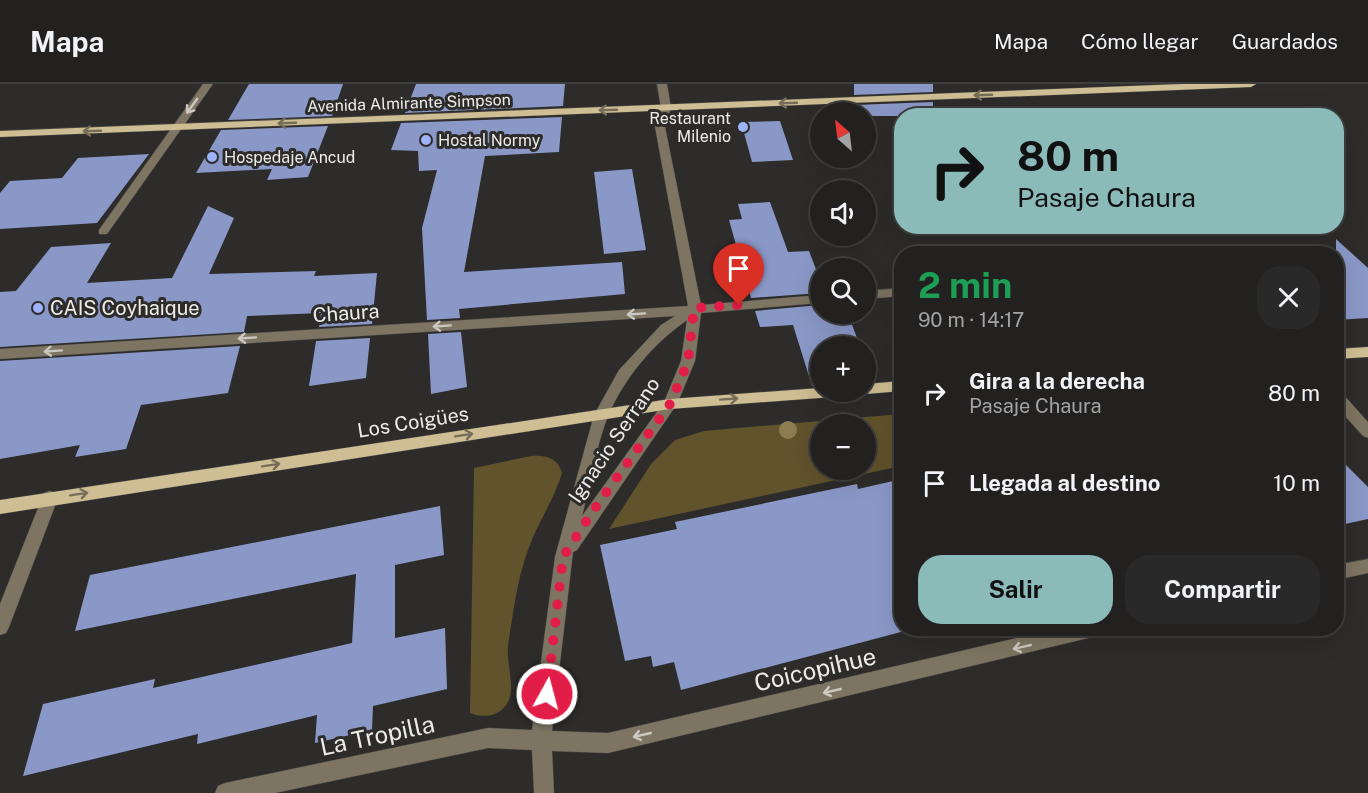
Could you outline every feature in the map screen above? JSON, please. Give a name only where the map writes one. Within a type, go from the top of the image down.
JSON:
[{"type":"main road","name":"Avenida Almirante Simpson","points":[[0,134],[666,108],[1110,87],[1251,84]]},
{"type":"main road","points":[[1344,354],[1368,352]]},
{"type":"main road","points":[[876,388],[894,387]]},
{"type":"main road","name":"Los Coigües","points":[[0,507],[670,404],[810,394]]},
{"type":"street","points":[[103,232],[208,84]]},
{"type":"street","name":"Ignacio Serrano","points":[[563,557],[595,508],[670,404],[688,362],[694,308],[660,127],[666,108],[662,84]]},
{"type":"street","points":[[876,294],[894,293]]},
{"type":"street","name":"Chaura","points":[[0,354],[644,314],[810,299]]},
{"type":"street","name":"Ignacio Serrano","points":[[544,793],[541,740],[563,557],[601,415],[624,373],[666,328],[694,308]]},
{"type":"street","points":[[1344,405],[1368,432]]},
{"type":"street","points":[[0,627],[50,498]]},
{"type":"street","points":[[1344,571],[1368,566]]},
{"type":"street","name":"Coicopihue","points":[[541,740],[608,743],[1065,636]]},
{"type":"street","name":"La Tropilla","points":[[225,793],[488,738],[541,740]]},
{"type":"shaded area","points":[[894,415],[894,468],[876,471],[876,416]]},
{"type":"shaded area","points":[[810,422],[810,480],[836,480],[609,529],[651,464],[675,440],[704,431]]},
{"type":"shaded area","points":[[531,456],[551,458],[558,464],[562,473],[532,540],[518,585],[508,645],[511,695],[506,705],[498,713],[487,716],[476,715],[470,713],[474,468]]},
{"type":"building","points":[[249,84],[343,84],[332,116],[228,120]]},
{"type":"building","points":[[416,84],[565,84],[563,106],[405,113]]},
{"type":"building","points":[[854,84],[933,84],[933,92],[854,95]]},
{"type":"building","points":[[933,102],[933,108],[894,108],[894,116],[876,116],[876,104]]},
{"type":"building","points":[[562,117],[559,152],[485,156],[464,272],[622,262],[625,294],[459,309],[460,318],[427,320],[422,228],[437,170],[419,171],[418,151],[391,150],[401,123]]},
{"type":"building","points":[[780,121],[793,160],[752,162],[741,122]]},
{"type":"building","points":[[328,126],[308,177],[267,180],[272,169],[196,173],[221,130]]},
{"type":"building","points":[[149,154],[97,223],[0,229],[0,193],[10,181],[62,178],[78,158]]},
{"type":"building","points":[[632,169],[646,250],[604,254],[594,172]]},
{"type":"building","points":[[770,202],[788,252],[809,251],[812,258],[810,294],[751,298],[729,220],[742,219],[738,204]]},
{"type":"building","points":[[208,206],[234,218],[209,274],[316,271],[314,276],[377,273],[372,324],[319,327],[321,313],[247,316],[244,332],[0,347],[0,292],[16,291],[51,247],[111,243],[87,283],[172,278]]},
{"type":"building","points":[[1336,239],[1344,246],[1336,246]]},
{"type":"building","points":[[1344,246],[1368,268],[1368,318],[1344,320]]},
{"type":"building","points":[[810,306],[810,324],[852,324],[856,336],[810,336],[810,380],[793,325],[760,327],[755,311]]},
{"type":"building","points":[[461,332],[467,387],[431,394],[428,334]]},
{"type":"building","points":[[370,338],[366,378],[309,386],[316,341]]},
{"type":"building","points":[[240,346],[228,393],[141,405],[126,449],[75,457],[80,445],[0,459],[0,361]]},
{"type":"building","points":[[1344,463],[1368,487],[1368,519],[1344,524]]},
{"type":"building","points":[[894,481],[894,634],[681,690],[674,662],[653,667],[651,656],[625,661],[600,545],[677,529],[675,522],[857,484],[858,489]]},
{"type":"building","points":[[440,506],[444,555],[395,565],[395,638],[445,628],[447,689],[373,706],[372,730],[315,743],[317,715],[197,744],[198,734],[23,776],[43,704],[155,679],[153,688],[352,643],[356,574],[75,631],[90,575]]},
{"type":"place","name":"Restaurant Milenio","points":[[743,127]]},
{"type":"place","name":"Hostal Normy","points":[[426,140]]},
{"type":"place","name":"Hospedaje Ancud","points":[[212,157]]},
{"type":"place","name":"CAIS Coyhaique","points":[[38,308]]},
{"type":"route","points":[[547,694],[563,557],[595,508],[670,404],[688,362],[694,308],[739,305]]}]
